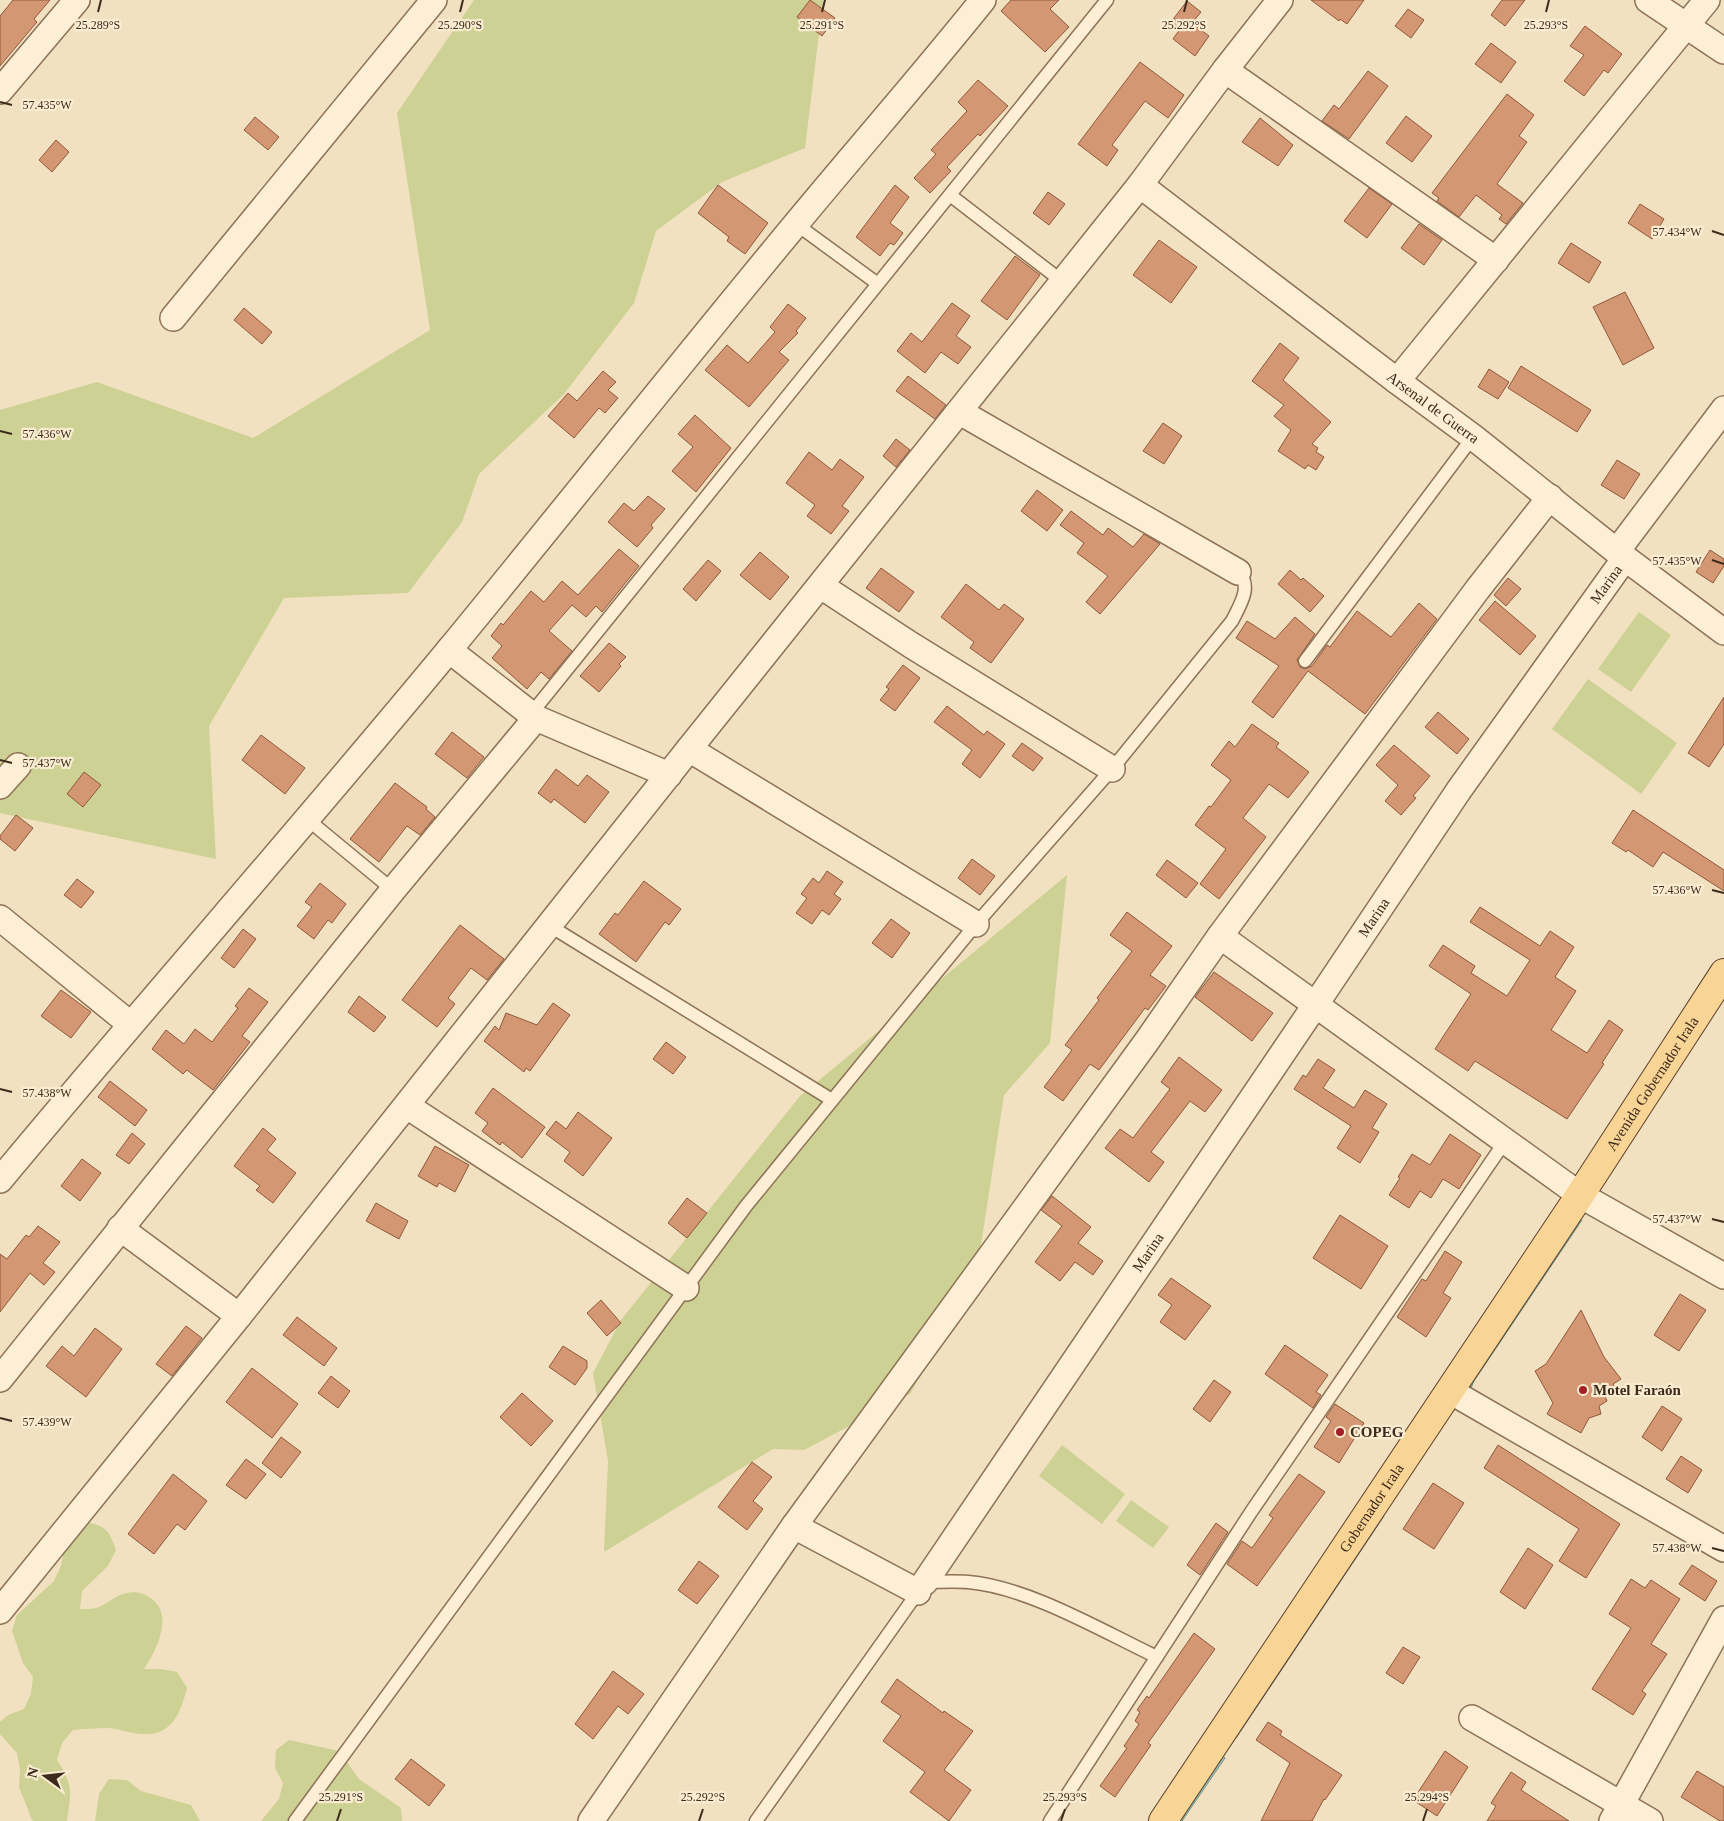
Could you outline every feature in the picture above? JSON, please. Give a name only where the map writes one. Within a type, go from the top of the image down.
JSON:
[{"type":"main road","name":"Avenida Gobernador Irala","points":[[1580,1195],[1720,987]]},
{"type":"main road","name":"Gobernador Irala","points":[[1163,1821],[1580,1195]]},
{"type":"street","points":[[0,91],[77,0]]},
{"type":"street","points":[[173,318],[434,0]]},
{"type":"street","points":[[0,1180],[130,1024],[307,819],[449,650],[796,224],[983,0]]},
{"type":"street","points":[[0,1612],[407,1106],[669,774],[960,412],[1140,185],[1225,70],[1280,0]]},
{"type":"street","points":[[1648,0],[1688,25],[1724,51]]},
{"type":"street","points":[[1397,381],[1707,0]]},
{"type":"street","points":[[1225,70],[1496,260]]},
{"type":"street","name":"Arsenal de Guerra","points":[[1140,185],[1473,437],[1621,554],[1724,632]]},
{"type":"street","name":"Marina","points":[[922,1587],[1131,1280],[1459,790],[1621,554],[1724,409]]},
{"type":"street","points":[[960,412],[1238,572]]},
{"type":"street","points":[[591,1821],[794,1526],[1220,936],[1477,590],[1550,497]]},
{"type":"street","points":[[821,586],[911,645],[1112,769]]},
{"type":"street","points":[[449,650],[534,716],[669,774]]},
{"type":"street","points":[[0,1379],[534,716]]},
{"type":"street","points":[[689,749],[976,924]]},
{"type":"street","points":[[0,786],[18,766]]},
{"type":"street","points":[[0,918],[130,1024]]},
{"type":"street","points":[[1220,936],[1580,1195],[1724,1276]]},
{"type":"street","points":[[407,1106],[686,1288]]},
{"type":"street","points":[[120,1228],[239,1316]]},
{"type":"street","points":[[1450,1391],[1724,1550]]},
{"type":"street","points":[[794,1526],[922,1587]]},
{"type":"street","points":[[1617,1813],[1724,1619]]},
{"type":"street","points":[[1472,1718],[1617,1813],[1650,1821]]},
{"type":"lane","points":[[534,716],[1107,0]]},
{"type":"lane","points":[[950,195],[1063,282]]},
{"type":"lane","points":[[796,224],[878,284]]},
{"type":"lane","points":[[1305,661],[1473,437]]},
{"type":"lane","points":[[296,1821],[746,1206],[976,924],[1112,769],[1232,621],[1242,601],[1246,583],[1238,572]]},
{"type":"lane","points":[[307,819],[393,890]]},
{"type":"lane","points":[[550,926],[832,1100]]},
{"type":"lane","points":[[1050,1821],[1251,1512],[1506,1140]]},
{"type":"lane","points":[[756,1821],[922,1587],[968,1582],[1001,1588],[1052,1606],[1157,1657]]},
{"type":"green space","points":[[474,0],[823,0],[805,148],[722,182],[656,231],[634,303],[564,394],[479,474],[462,522],[408,593],[284,598],[209,726],[216,859],[0,813],[0,410],[97,382],[253,438],[430,330],[397,113]]},
{"type":"green space","points":[[1639,612],[1671,635],[1631,692],[1598,669]]},
{"type":"green space","points":[[1588,679],[1677,743],[1641,794],[1552,729]]},
{"type":"green space","points":[[1067,875],[1050,1043],[1004,1095],[975,1284],[910,1394],[804,1450],[773,1449],[604,1552],[608,1461],[593,1373],[621,1320],[800,1096]]},
{"type":"green space","points":[[1062,1445],[1125,1494],[1102,1524],[1039,1476]]},
{"type":"green space","points":[[1131,1500],[1169,1527],[1153,1548],[1116,1521]]},
{"type":"green space","points":[[78,1521],[99,1526],[107,1531],[116,1550],[108,1566],[82,1591],[80,1609],[96,1608],[123,1594],[131,1592],[141,1593],[152,1599],[162,1615],[161,1634],[144,1669],[161,1669],[177,1672],[187,1688],[182,1705],[174,1720],[162,1731],[153,1734],[143,1734],[108,1728],[73,1730],[62,1743],[57,1760],[66,1776],[70,1789],[67,1821],[34,1821],[19,1787],[20,1770],[17,1753],[0,1734],[0,1722],[8,1715],[24,1709],[31,1694],[33,1677],[23,1663],[12,1631],[17,1615],[54,1581],[61,1566],[67,1533]]},
{"type":"green space","points":[[289,1740],[339,1751],[359,1779],[401,1808],[402,1821],[261,1821],[279,1799],[283,1783],[275,1768],[276,1750]]},
{"type":"green space","points":[[109,1779],[127,1780],[141,1791],[191,1805],[200,1821],[95,1821],[99,1794]]},
{"type":"water","points":[[1582,1220],[1471,1388],[1470,1381],[1576,1222]]},
{"type":"water","points":[[1382,1514],[1384,1516],[1236,1738],[1234,1737]]},
{"type":"water","points":[[1223,1756],[1225,1758],[1182,1821],[1179,1821]]},
{"type":"building","points":[[13,0],[50,0],[34,19],[37,22],[0,66],[0,16]]},
{"type":"building","points":[[810,0],[835,18],[822,36],[797,17]]},
{"type":"building","points":[[1011,0],[1059,0],[1050,9],[1069,27],[1045,52],[1001,11]]},
{"type":"building","points":[[1311,0],[1364,0],[1347,24],[1340,19],[1339,21]]},
{"type":"building","points":[[1502,0],[1525,0],[1505,26],[1491,15]]},
{"type":"building","points":[[1187,1],[1201,12],[1192,23],[1209,36],[1195,56],[1173,39],[1180,29],[1171,22]]},
{"type":"building","points":[[1408,9],[1424,20],[1411,38],[1395,26]]},
{"type":"building","points":[[1585,26],[1622,54],[1608,73],[1604,70],[1584,96],[1564,81],[1584,55],[1570,46]]},
{"type":"building","points":[[1491,43],[1516,62],[1501,83],[1475,64]]},
{"type":"building","points":[[1140,62],[1184,95],[1168,118],[1145,101],[1112,145],[1118,150],[1107,166],[1078,144]]},
{"type":"building","points":[[1368,71],[1388,86],[1349,139],[1322,121],[1334,105],[1339,109]]},
{"type":"building","points":[[978,80],[1008,106],[947,167],[951,171],[930,193],[914,178],[936,154],[931,150],[967,111],[958,102]]},
{"type":"building","points":[[1507,94],[1534,115],[1519,136],[1527,142],[1497,184],[1523,203],[1506,224],[1499,219],[1502,215],[1476,195],[1459,217],[1437,201],[1439,198],[1432,193]]},
{"type":"building","points":[[1406,116],[1432,136],[1412,162],[1386,143]]},
{"type":"building","points":[[255,117],[279,137],[268,150],[244,130]]},
{"type":"building","points":[[1260,118],[1293,145],[1278,166],[1242,142]]},
{"type":"building","points":[[56,140],[69,152],[52,172],[39,160]]},
{"type":"building","points":[[718,185],[768,223],[745,254],[727,241],[729,237],[698,213]]},
{"type":"building","points":[[895,185],[909,197],[890,223],[903,233],[894,245],[890,243],[880,256],[856,237]]},
{"type":"building","points":[[1369,188],[1392,204],[1367,238],[1344,221]]},
{"type":"building","points":[[1048,192],[1065,204],[1049,225],[1033,213]]},
{"type":"building","points":[[1640,204],[1664,219],[1652,239],[1628,223]]},
{"type":"building","points":[[1419,224],[1442,240],[1424,265],[1401,248]]},
{"type":"building","points":[[1159,240],[1197,267],[1171,303],[1133,275]]},
{"type":"building","points":[[1571,243],[1601,262],[1589,283],[1558,263]]},
{"type":"building","points":[[1015,256],[1040,275],[1007,320],[981,301]]},
{"type":"building","points":[[1625,292],[1654,348],[1623,365],[1593,307]]},
{"type":"building","points":[[952,303],[970,316],[956,336],[971,347],[958,364],[941,352],[925,373],[897,351],[911,333],[922,342]]},
{"type":"building","points":[[788,304],[806,318],[796,331],[798,333],[779,352],[789,360],[749,407],[705,370],[727,345],[748,363],[775,332],[770,327]]},
{"type":"building","points":[[244,308],[272,332],[262,344],[234,320]]},
{"type":"building","points":[[1280,343],[1299,358],[1283,380],[1331,422],[1312,444],[1318,448],[1316,452],[1324,457],[1316,470],[1308,465],[1305,469],[1278,451],[1291,430],[1274,416],[1284,405],[1252,381]]},
{"type":"building","points":[[1521,366],[1591,410],[1577,432],[1508,388]]},
{"type":"building","points":[[1489,369],[1509,382],[1498,399],[1478,387]]},
{"type":"building","points":[[603,371],[616,382],[608,390],[618,398],[605,413],[599,408],[574,438],[548,416],[568,393],[577,401]]},
{"type":"building","points":[[908,376],[946,405],[935,419],[896,391]]},
{"type":"building","points":[[695,415],[731,448],[696,492],[672,471],[693,447],[678,434]]},
{"type":"building","points":[[1163,423],[1182,436],[1164,464],[1143,451]]},
{"type":"building","points":[[896,439],[910,450],[896,467],[883,456]]},
{"type":"building","points":[[809,452],[832,470],[840,459],[864,477],[842,506],[849,511],[831,534],[807,516],[815,505],[786,483]]},
{"type":"building","points":[[1617,460],[1640,474],[1624,499],[1601,485]]},
{"type":"building","points":[[1037,490],[1063,510],[1047,531],[1021,511]]},
{"type":"building","points":[[648,496],[665,509],[651,525],[653,528],[637,547],[608,522],[624,503],[634,511]]},
{"type":"building","points":[[1071,511],[1103,535],[1108,528],[1133,547],[1144,534],[1160,544],[1100,614],[1086,602],[1108,576],[1077,553],[1084,543],[1060,525]]},
{"type":"building","points":[[619,549],[639,566],[602,612],[596,606],[586,617],[572,605],[549,631],[572,651],[549,679],[541,672],[527,689],[492,658],[502,646],[491,636],[501,623],[503,625],[531,591],[544,602],[562,581],[578,595]]},
{"type":"building","points":[[1710,550],[1724,559],[1724,566],[1713,583],[1696,572]]},
{"type":"building","points":[[760,552],[789,577],[770,600],[740,575]]},
{"type":"building","points":[[708,560],[721,571],[696,601],[683,589]]},
{"type":"building","points":[[881,568],[914,592],[899,612],[866,588]]},
{"type":"building","points":[[1290,570],[1301,580],[1303,578],[1324,596],[1310,612],[1278,584]]},
{"type":"building","points":[[1508,578],[1521,589],[1506,606],[1494,595]]},
{"type":"building","points":[[966,584],[999,610],[1004,604],[1024,619],[991,663],[970,648],[974,642],[941,617]]},
{"type":"building","points":[[1495,601],[1536,636],[1520,655],[1479,620]]},
{"type":"building","points":[[1419,603],[1437,619],[1365,714],[1308,671],[1273,718],[1252,702],[1279,666],[1236,638],[1247,621],[1275,639],[1295,617],[1315,634],[1297,660],[1300,667],[1305,669],[1312,666],[1327,645],[1330,647],[1357,611],[1391,637]]},
{"type":"building","points":[[609,643],[626,657],[619,664],[621,666],[599,692],[580,676]]},
{"type":"building","points":[[903,665],[920,678],[895,711],[880,700],[889,689],[886,687]]},
{"type":"building","points":[[1724,697],[1724,744],[1709,767],[1688,753]]},
{"type":"building","points":[[947,706],[984,735],[987,731],[1005,744],[980,778],[962,764],[972,750],[934,722]]},
{"type":"building","points":[[1438,712],[1469,739],[1457,754],[1425,727]]},
{"type":"building","points":[[1252,724],[1279,743],[1276,747],[1309,772],[1288,798],[1269,784],[1243,818],[1266,837],[1219,899],[1200,884],[1226,849],[1195,825],[1231,780],[1211,765],[1229,741],[1235,747]]},
{"type":"building","points":[[452,732],[484,757],[467,778],[435,754]]},
{"type":"building","points":[[261,735],[305,768],[285,794],[242,760]]},
{"type":"building","points":[[1022,743],[1043,758],[1033,771],[1012,756]]},
{"type":"building","points":[[1394,745],[1430,776],[1413,796],[1416,798],[1401,815],[1385,801],[1398,785],[1376,765]]},
{"type":"building","points":[[556,769],[578,786],[587,775],[609,792],[585,823],[554,799],[551,803],[538,793]]},
{"type":"building","points":[[84,772],[101,785],[83,807],[67,794]]},
{"type":"building","points":[[395,783],[427,807],[426,809],[435,817],[420,835],[407,826],[379,862],[350,839]]},
{"type":"building","points":[[1633,810],[1724,870],[1724,891],[1663,852],[1653,867],[1628,850],[1626,852],[1612,843]]},
{"type":"building","points":[[16,815],[33,828],[15,851],[0,839],[0,836]]},
{"type":"building","points":[[972,859],[995,876],[980,895],[958,878]]},
{"type":"building","points":[[1167,860],[1198,883],[1186,898],[1156,875]]},
{"type":"building","points":[[827,871],[843,882],[834,894],[841,899],[829,915],[822,910],[812,924],[796,913],[807,898],[801,894],[813,878],[819,883]]},
{"type":"building","points":[[77,879],[94,892],[81,908],[64,895]]},
{"type":"building","points":[[644,881],[681,909],[669,925],[665,922],[636,962],[599,934],[615,913],[618,915]]},
{"type":"building","points":[[320,883],[346,904],[332,923],[328,920],[314,939],[297,926],[312,907],[305,902]]},
{"type":"building","points":[[1480,907],[1540,946],[1550,931],[1574,947],[1555,977],[1576,991],[1551,1030],[1587,1053],[1609,1020],[1623,1030],[1602,1063],[1604,1064],[1567,1119],[1475,1061],[1468,1071],[1435,1049],[1471,994],[1429,966],[1443,945],[1475,966],[1471,973],[1507,996],[1530,960],[1470,922]]},
{"type":"building","points":[[1127,912],[1172,946],[1150,975],[1166,986],[1148,1010],[1145,1008],[1099,1070],[1090,1064],[1063,1101],[1044,1087],[1072,1050],[1065,1045],[1099,1000],[1097,998],[1132,951],[1110,935]]},
{"type":"building","points":[[891,919],[910,933],[892,958],[872,943]]},
{"type":"building","points":[[460,925],[504,959],[487,980],[471,968],[448,998],[455,1004],[437,1027],[402,1000]]},
{"type":"building","points":[[243,929],[256,939],[234,968],[221,958]]},
{"type":"building","points":[[1214,972],[1273,1013],[1252,1041],[1195,997]]},
{"type":"building","points":[[249,988],[268,1002],[242,1036],[250,1042],[213,1090],[187,1070],[183,1074],[152,1049],[166,1030],[184,1044],[195,1029],[212,1042],[238,1008],[235,1006]]},
{"type":"building","points":[[61,990],[91,1012],[71,1038],[41,1016]]},
{"type":"building","points":[[359,996],[386,1017],[374,1032],[348,1012]]},
{"type":"building","points":[[553,1003],[570,1015],[530,1071],[526,1068],[524,1072],[484,1041],[495,1026],[499,1030],[506,1013],[537,1025]]},
{"type":"building","points":[[666,1042],[686,1057],[673,1074],[653,1059]]},
{"type":"building","points":[[1179,1057],[1222,1090],[1205,1112],[1190,1101],[1151,1152],[1164,1162],[1149,1182],[1105,1148],[1120,1129],[1133,1138],[1170,1089],[1161,1082]]},
{"type":"building","points":[[1318,1059],[1335,1070],[1323,1088],[1354,1108],[1365,1090],[1387,1104],[1372,1128],[1379,1132],[1360,1163],[1337,1148],[1351,1126],[1294,1089],[1303,1075],[1306,1077]]},
{"type":"building","points":[[110,1081],[147,1110],[135,1126],[98,1097]]},
{"type":"building","points":[[493,1088],[545,1127],[522,1158],[502,1142],[500,1145],[482,1131],[488,1123],[475,1113]]},
{"type":"building","points":[[578,1112],[612,1138],[583,1176],[564,1161],[570,1152],[546,1134],[556,1121],[566,1129]]},
{"type":"building","points":[[263,1128],[276,1139],[267,1150],[296,1173],[273,1203],[256,1190],[260,1186],[234,1166]]},
{"type":"building","points":[[132,1133],[145,1144],[129,1164],[116,1155]]},
{"type":"building","points":[[1450,1134],[1481,1155],[1459,1189],[1443,1179],[1431,1198],[1420,1191],[1409,1208],[1389,1195],[1412,1154],[1430,1165]]},
{"type":"building","points":[[435,1146],[469,1165],[455,1192],[439,1183],[437,1187],[418,1176]]},
{"type":"building","points":[[82,1159],[101,1173],[80,1201],[61,1186]]},
{"type":"building","points":[[1052,1196],[1091,1227],[1078,1243],[1103,1261],[1093,1275],[1075,1262],[1060,1281],[1035,1262],[1062,1226],[1041,1210]]},
{"type":"building","points":[[687,1198],[707,1213],[687,1238],[668,1223]]},
{"type":"building","points":[[376,1203],[408,1221],[399,1239],[366,1221]]},
{"type":"building","points":[[1340,1215],[1388,1246],[1361,1289],[1313,1258]]},
{"type":"building","points":[[38,1226],[60,1242],[43,1263],[55,1272],[44,1285],[30,1273],[0,1312],[0,1254],[7,1259],[26,1235],[29,1237]]},
{"type":"building","points":[[1445,1251],[1462,1262],[1443,1293],[1451,1298],[1426,1337],[1397,1317],[1422,1279],[1426,1281]]},
{"type":"building","points":[[1171,1278],[1211,1306],[1185,1340],[1160,1322],[1172,1305],[1158,1295]]},
{"type":"building","points":[[1680,1294],[1706,1310],[1679,1351],[1654,1335]]},
{"type":"building","points":[[601,1300],[621,1323],[607,1336],[587,1313]]},
{"type":"building","points":[[1581,1310],[1604,1357],[1621,1379],[1613,1384],[1615,1388],[1604,1394],[1607,1401],[1599,1406],[1601,1414],[1589,1418],[1581,1433],[1547,1414],[1553,1403],[1535,1371],[1546,1364]]},
{"type":"building","points":[[297,1317],[337,1348],[324,1366],[283,1335]]},
{"type":"building","points":[[186,1326],[202,1338],[172,1376],[156,1364]]},
{"type":"building","points":[[95,1328],[122,1349],[86,1397],[46,1366],[62,1346],[74,1356]]},
{"type":"building","points":[[1285,1345],[1328,1375],[1316,1392],[1321,1395],[1313,1408],[1265,1374]]},
{"type":"building","points":[[563,1346],[587,1361],[587,1368],[575,1385],[549,1367]]},
{"type":"building","points":[[252,1368],[298,1404],[272,1438],[226,1402]]},
{"type":"building","points":[[331,1376],[350,1391],[338,1408],[318,1393]]},
{"type":"building","points":[[1214,1380],[1231,1392],[1210,1422],[1193,1409]]},
{"type":"building","points":[[522,1393],[553,1421],[531,1446],[500,1417]]},
{"type":"building","points":[[1335,1404],[1364,1423],[1339,1463],[1314,1447],[1331,1421],[1326,1417]]},
{"type":"building","points":[[1662,1406],[1682,1419],[1662,1451],[1642,1437]]},
{"type":"building","points":[[281,1437],[301,1452],[281,1478],[262,1463]]},
{"type":"building","points":[[1498,1445],[1620,1524],[1586,1578],[1559,1561],[1579,1529],[1484,1468]]},
{"type":"building","points":[[1681,1456],[1702,1470],[1688,1493],[1666,1479]]},
{"type":"building","points":[[246,1459],[266,1474],[246,1499],[226,1485]]},
{"type":"building","points":[[752,1462],[772,1477],[753,1501],[763,1509],[747,1530],[718,1507]]},
{"type":"building","points":[[173,1474],[207,1501],[185,1530],[177,1524],[154,1554],[128,1534]]},
{"type":"building","points":[[1299,1474],[1325,1492],[1257,1586],[1227,1564],[1242,1541],[1252,1548],[1273,1518],[1269,1515]]},
{"type":"building","points":[[1433,1483],[1464,1503],[1434,1549],[1403,1529]]},
{"type":"building","points":[[1216,1523],[1228,1532],[1200,1575],[1187,1565]]},
{"type":"building","points":[[1528,1548],[1553,1565],[1525,1609],[1500,1592]]},
{"type":"building","points":[[699,1561],[719,1576],[697,1604],[678,1590]]},
{"type":"building","points":[[1692,1565],[1717,1581],[1705,1601],[1679,1584]]},
{"type":"building","points":[[1631,1579],[1645,1588],[1651,1580],[1680,1599],[1651,1644],[1667,1654],[1642,1691],[1646,1694],[1633,1715],[1592,1689],[1631,1628],[1609,1614]]},
{"type":"building","points":[[1194,1633],[1215,1649],[1148,1743],[1151,1745],[1115,1797],[1100,1786],[1127,1748],[1124,1746],[1139,1724],[1135,1721],[1140,1712],[1137,1710],[1147,1696],[1149,1698]]},
{"type":"building","points":[[1403,1647],[1420,1657],[1403,1684],[1386,1673]]},
{"type":"building","points":[[613,1671],[644,1694],[628,1714],[618,1706],[593,1739],[575,1724]]},
{"type":"building","points":[[897,1679],[943,1713],[944,1711],[973,1731],[944,1770],[971,1790],[949,1821],[910,1792],[925,1772],[883,1741],[901,1716],[881,1702]]},
{"type":"building","points":[[1268,1722],[1282,1731],[1280,1735],[1342,1775],[1324,1799],[1312,1821],[1261,1821],[1290,1763],[1256,1740]]},
{"type":"building","points":[[1445,1751],[1468,1767],[1437,1816],[1413,1800]]},
{"type":"building","points":[[411,1759],[445,1785],[429,1806],[395,1779]]},
{"type":"building","points":[[1697,1771],[1724,1787],[1724,1821],[1720,1821],[1681,1797]]},
{"type":"building","points":[[1511,1772],[1526,1782],[1521,1790],[1569,1821],[1487,1821],[1496,1806],[1491,1803]]},
{"type":"place","name":"Motel Faraón","points":[[1583,1390]]},
{"type":"place","name":"COPEG","points":[[1340,1432]]}]
